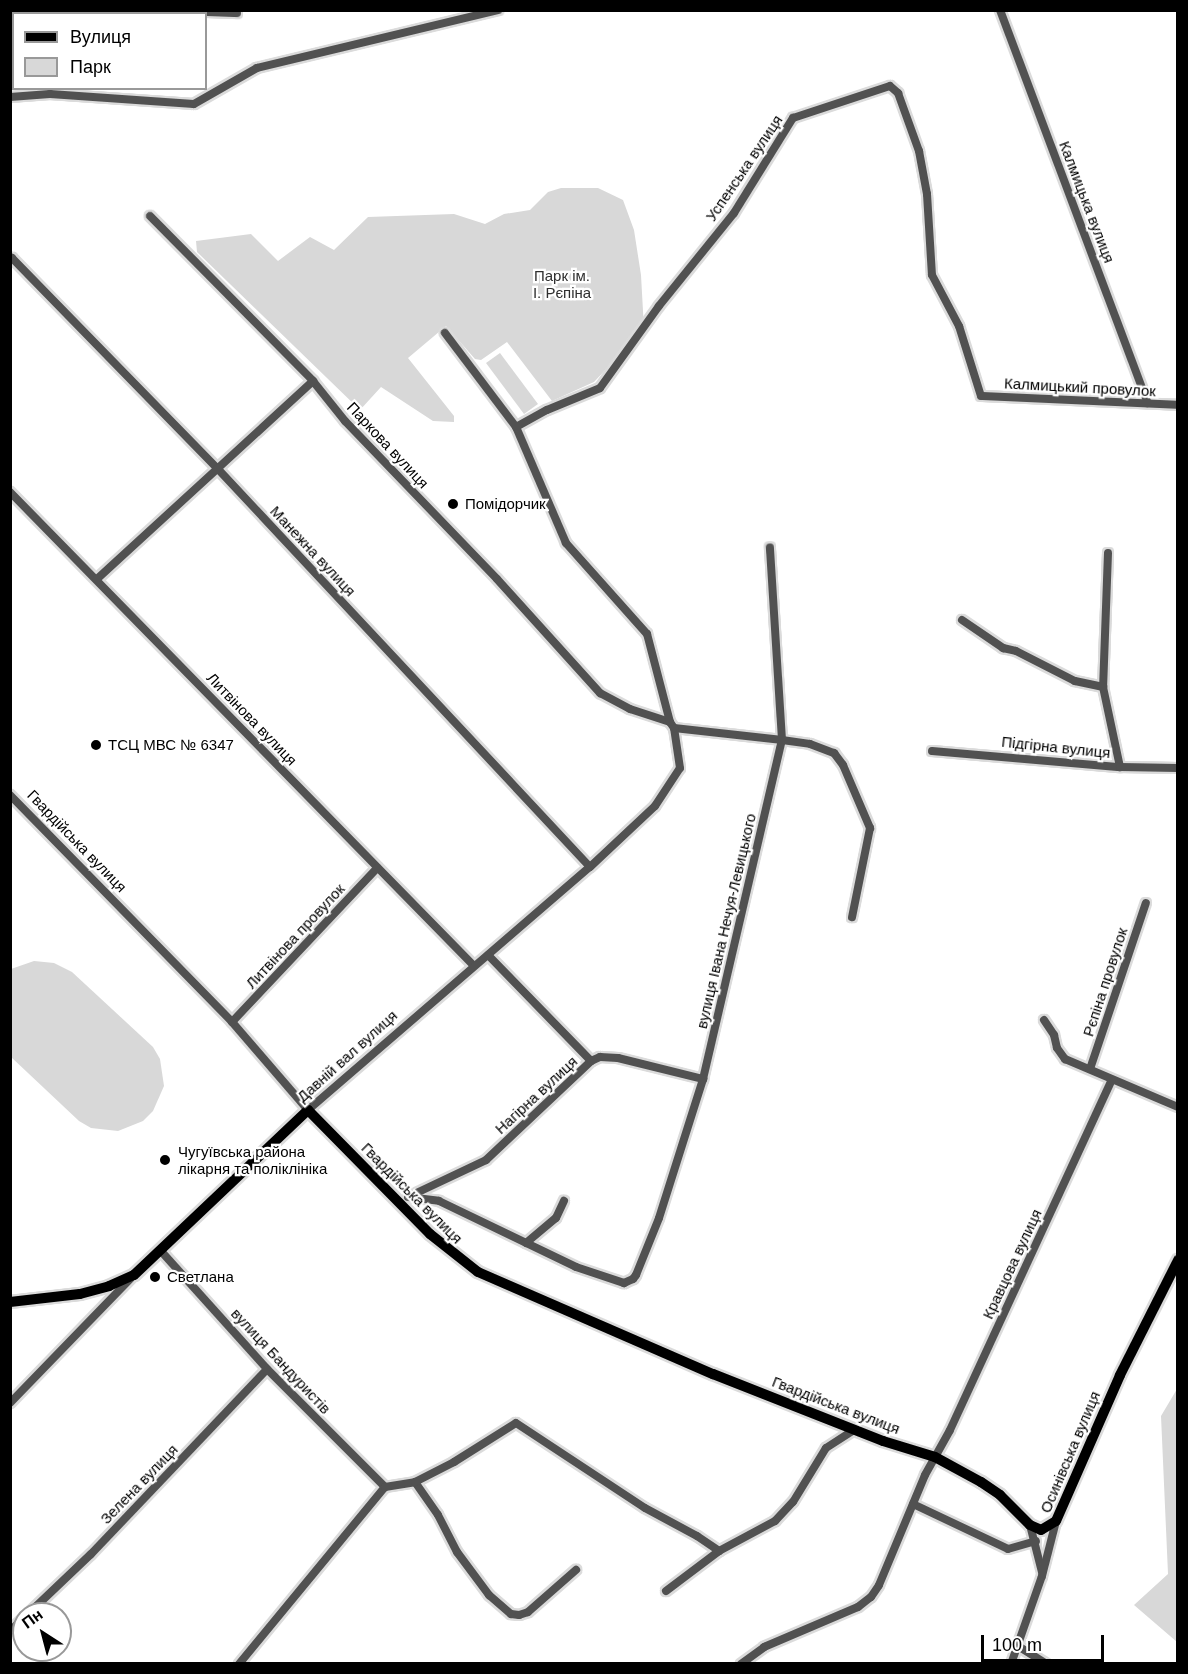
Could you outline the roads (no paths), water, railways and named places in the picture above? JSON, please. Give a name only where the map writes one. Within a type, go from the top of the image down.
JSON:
[{"type":"main road","name":"Гвардійська вулиця","points":[[309,1110],[403,1199],[444,1248],[487,1277],[713,1374],[854,1430],[935,1457],[960,1469],[1000,1495],[1030,1525]]},
{"type":"main road","name":"Давній вал вулиця","points":[[134,1275],[309,1110]]},
{"type":"main road","name":"Осинівська вулиця","points":[[1056,1521],[1120,1376],[1178,1260]]},
{"type":"main road","points":[[10,1302],[80,1294],[110,1286],[134,1275]]},
{"type":"main road","points":[[1030,1525],[1041,1530],[1056,1521]]},
{"type":"street","points":[[149,10],[237,13]]},
{"type":"street","points":[[10,97],[50,94],[194,104],[257,68],[498,10]]},
{"type":"street","name":"Калмицька вулиця","points":[[1000,10],[1148,403]]},
{"type":"street","name":"Успенська вулиця","points":[[516,427],[547,410],[600,388],[659,306],[734,213],[793,118],[890,86],[898,93],[919,151],[927,194],[932,275],[959,326],[981,396]]},
{"type":"street","name":"Паркова вулиця","points":[[150,216],[313,381],[345,421],[497,579],[600,693],[630,709],[672,725],[810,744],[834,753],[843,765],[870,828],[852,916]]},
{"type":"street","name":"Манежна вулиця","points":[[11,259],[217,468],[590,867]]},
{"type":"street","name":"Давній вал вулиця","points":[[309,1110],[590,867],[655,806],[680,768],[672,725],[647,634],[566,543],[516,427],[445,333]]},
{"type":"street","points":[[97,579],[313,381]]},
{"type":"street","name":"Калмицький провулок","points":[[981,396],[1178,405]]},
{"type":"street","name":"Литвінова вулиця","points":[[10,492],[473,966]]},
{"type":"street","name":"вулиця Івана Нечуя-Левицького","points":[[526,1243],[576,1267],[624,1283],[633,1279],[647,1253],[703,1079],[782,740],[770,548]]},
{"type":"street","points":[[1108,553],[1103,687],[1120,767]]},
{"type":"street","points":[[962,620],[1003,648],[1016,651],[1075,681],[1103,687]]},
{"type":"street","name":"Підгірна вулиця","points":[[932,751],[1120,767],[1178,768]]},
{"type":"street","name":"Гвардійська вулиця","points":[[10,795],[232,1022],[309,1110]]},
{"type":"street","name":"Литвінова провулок","points":[[232,1022],[377,868]]},
{"type":"street","name":"Рєпіна провулок","points":[[1090,1069],[1146,903]]},
{"type":"street","points":[[488,955],[591,1061]]},
{"type":"street","points":[[1044,1020],[1054,1035],[1061,1057],[1111,1081],[1178,1107]]},
{"type":"street","name":"Нагірна вулиця","points":[[403,1199],[486,1160],[591,1061],[600,1058],[618,1058],[703,1079]]},
{"type":"street","name":"Кравцова вулиця","points":[[741,1664],[764,1647],[858,1607],[871,1597],[879,1585],[913,1504],[1111,1081]]},
{"type":"street","points":[[403,1199],[439,1201],[526,1243],[556,1218],[564,1201]]},
{"type":"street","name":"вулиця Бандуристів","points":[[160,1250],[267,1369],[385,1487]]},
{"type":"street","name":"Давній вал вулиця","points":[[10,1403],[134,1275]]},
{"type":"street","name":"Зелена вулиця","points":[[41,1602],[91,1554],[267,1369]]},
{"type":"street","points":[[239,1664],[385,1487],[415,1482],[454,1462],[516,1423],[520,1423],[645,1508],[697,1536],[719,1551]]},
{"type":"street","points":[[666,1591],[719,1551],[776,1521],[793,1502],[826,1448],[854,1430]]},
{"type":"street","points":[[415,1482],[438,1515],[457,1552],[489,1595],[511,1614],[519,1615],[528,1612],[576,1570]]},
{"type":"street","points":[[913,1504],[1008,1549],[1036,1542]]},
{"type":"street","name":"Осинівська вулиця","points":[[1011,1664],[1042,1576],[1056,1521]]},
{"type":"street","points":[[1030,1525],[1036,1542],[1042,1576]]},
{"type":"street","points":[[1018,1646],[1047,1664]]},
{"type":"place","name":"Помідорчик","points":[[453,504]]},
{"type":"place","name":"ТСЦ МВС № 6347","points":[[96,745]]},
{"type":"place","name":"Чугуївська района лікарня та поліклініка","points":[[165,1160]]},
{"type":"place","name":"Светлана","points":[[155,1277]]},
{"type":"park label","name":"Парк ім. І. Рєпіна","points":[[562,284]]}]
